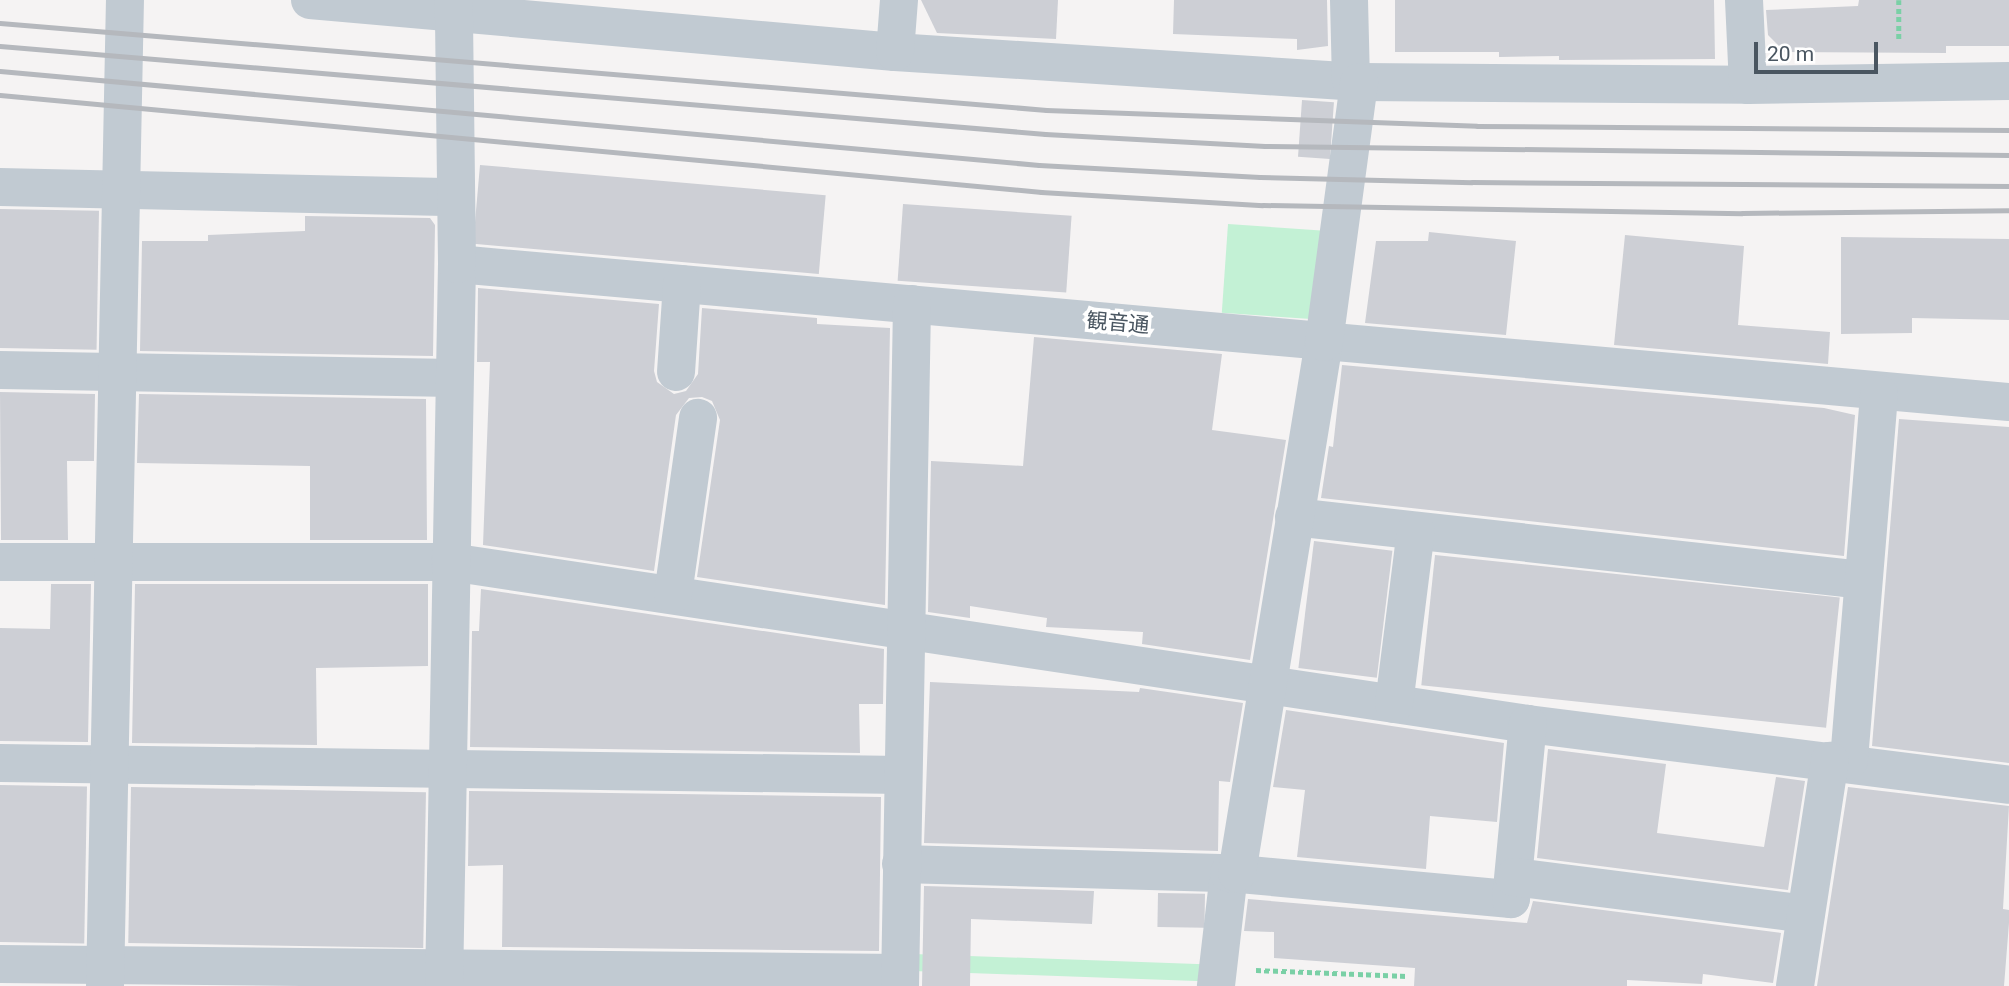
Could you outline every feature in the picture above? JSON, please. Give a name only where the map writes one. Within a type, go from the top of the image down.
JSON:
[{"type":"street","points":[[105,976],[118,189],[125,0]]},
{"type":"street","points":[[310,0],[454,7],[895,52],[1355,82],[1748,85],[2009,81]]},
{"type":"street","points":[[895,52],[899,0]]},
{"type":"street","points":[[1216,977],[1324,342],[1355,82],[1349,0]]},
{"type":"street","points":[[1744,0],[1748,85]]},
{"type":"street","points":[[444,978],[457,264],[454,7]]},
{"type":"street","points":[[0,187],[456,197]]},
{"type":"street","name":"観音通","points":[[457,264],[1879,394],[2009,402]]},
{"type":"street","points":[[676,372],[682,284]]},
{"type":"street","points":[[0,964],[105,976],[900,979],[901,775],[912,304]]},
{"type":"street","points":[[0,370],[454,378]]},
{"type":"street","points":[[1830,761],[1849,760],[1879,394]]},
{"type":"street","points":[[673,594],[698,418]]},
{"type":"street","points":[[1294,517],[1862,580]]},
{"type":"street","points":[[1394,704],[1416,531]]},
{"type":"street","points":[[0,562],[450,562],[905,627],[1528,724],[2009,785]]},
{"type":"street","points":[[901,864],[1233,873],[1511,899],[1528,724]]},
{"type":"street","points":[[1795,986],[1830,761]]},
{"type":"street","points":[[0,763],[447,772],[901,775]]},
{"type":"street","points":[[1514,877],[1806,914]]},
{"type":"path","points":[[1899,0],[1900,48]]},
{"type":"path","points":[[1216,977],[1407,976]]},
{"type":"green space","points":[[1228,224],[1321,230],[1315,319],[1222,313]]},
{"type":"green space","points":[[913,954],[1204,964],[1203,981],[912,971]]},
{"type":"building","points":[[921,0],[1058,0],[1056,39],[937,33]]},
{"type":"building","points":[[1174,0],[1327,0],[1328,46],[1297,50],[1297,39],[1173,34]]},
{"type":"building","points":[[1395,0],[1714,0],[1715,59],[1559,60],[1559,56],[1499,57],[1499,52],[1395,52]]},
{"type":"building","points":[[1859,0],[2009,0],[2009,46],[1946,46],[1946,53],[1785,52],[1768,35],[1766,10],[1858,6]]},
{"type":"building","points":[[1302,100],[1334,102],[1330,159],[1298,157]]},
{"type":"building","points":[[480,165],[826,195],[819,274],[473,244]]},
{"type":"building","points":[[903,204],[1072,216],[1066,293],[898,281]]},
{"type":"building","points":[[0,209],[99,211],[97,350],[0,348]]},
{"type":"building","points":[[305,216],[430,218],[435,225],[433,356],[140,351],[142,241],[208,241],[208,235],[305,231]]},
{"type":"building","points":[[1429,232],[1516,241],[1506,335],[1365,323],[1376,241],[1428,241]]},
{"type":"building","points":[[1625,235],[1744,246],[1738,325],[1830,332],[1828,364],[1614,345]]},
{"type":"building","points":[[1841,237],[2009,239],[2009,320],[1912,318],[1912,333],[1841,334]]},
{"type":"building","points":[[478,288],[659,304],[654,371],[657,382],[674,394],[686,391],[698,374],[702,308],[817,318],[817,324],[890,328],[885,605],[697,577],[720,420],[712,401],[702,397],[689,398],[676,415],[654,571],[483,545],[490,362],[477,362]]},
{"type":"building","points":[[1034,337],[1222,354],[1212,430],[1286,440],[1250,660],[1142,644],[1143,632],[1046,627],[1047,618],[970,606],[970,618],[928,612],[931,461],[1023,466]]},
{"type":"building","points":[[1342,365],[1824,408],[1855,415],[1844,556],[1321,498],[1329,446],[1333,447]]},
{"type":"building","points":[[0,392],[95,394],[94,461],[67,461],[68,540],[1,540]]},
{"type":"building","points":[[139,394],[426,399],[427,540],[310,540],[310,466],[137,463]]},
{"type":"building","points":[[1899,419],[2009,427],[2009,763],[1872,746]]},
{"type":"building","points":[[1314,541],[1392,551],[1377,678],[1298,668]]},
{"type":"building","points":[[1435,555],[1840,598],[1826,728],[1421,685]]},
{"type":"building","points":[[51,584],[91,584],[88,742],[0,741],[0,628],[50,629]]},
{"type":"building","points":[[135,584],[428,584],[428,666],[316,668],[317,745],[132,743]]},
{"type":"building","points":[[481,589],[884,649],[883,704],[859,704],[860,753],[470,747],[472,631],[479,631]]},
{"type":"building","points":[[930,682],[1139,692],[1140,688],[1243,703],[1230,782],[1219,781],[1218,851],[924,843]]},
{"type":"building","points":[[1286,710],[1504,743],[1497,822],[1430,816],[1426,869],[1297,857],[1305,790],[1273,787]]},
{"type":"building","points":[[1548,749],[1666,764],[1657,833],[1764,847],[1776,777],[1805,781],[1788,890],[1537,858]]},
{"type":"building","points":[[0,785],[87,787],[84,943],[0,942]]},
{"type":"building","points":[[131,787],[426,792],[423,948],[128,943]]},
{"type":"building","points":[[1848,787],[2009,806],[2003,909],[2009,910],[2009,923],[2004,986],[1817,986]]},
{"type":"building","points":[[469,791],[881,797],[879,951],[502,947],[503,865],[468,866]]},
{"type":"building","points":[[924,886],[1094,891],[1092,924],[971,919],[970,986],[922,986]]},
{"type":"building","points":[[1158,893],[1205,894],[1204,928],[1157,927]]},
{"type":"building","points":[[1248,899],[1527,923],[1533,901],[1781,933],[1773,983],[1703,974],[1702,984],[1627,980],[1627,986],[1414,986],[1415,968],[1274,958],[1274,932],[1244,931]]},
{"type":"railway","points":[[0,23],[1046,110],[1477,126],[2009,130]]},
{"type":"railway","points":[[0,46],[1045,134],[1265,146],[2009,155]]},
{"type":"railway","points":[[0,71],[1039,165],[1260,177],[1472,182],[2009,186]]},
{"type":"railway","points":[[0,95],[1041,192],[1263,205],[1742,213],[2009,210]]}]
